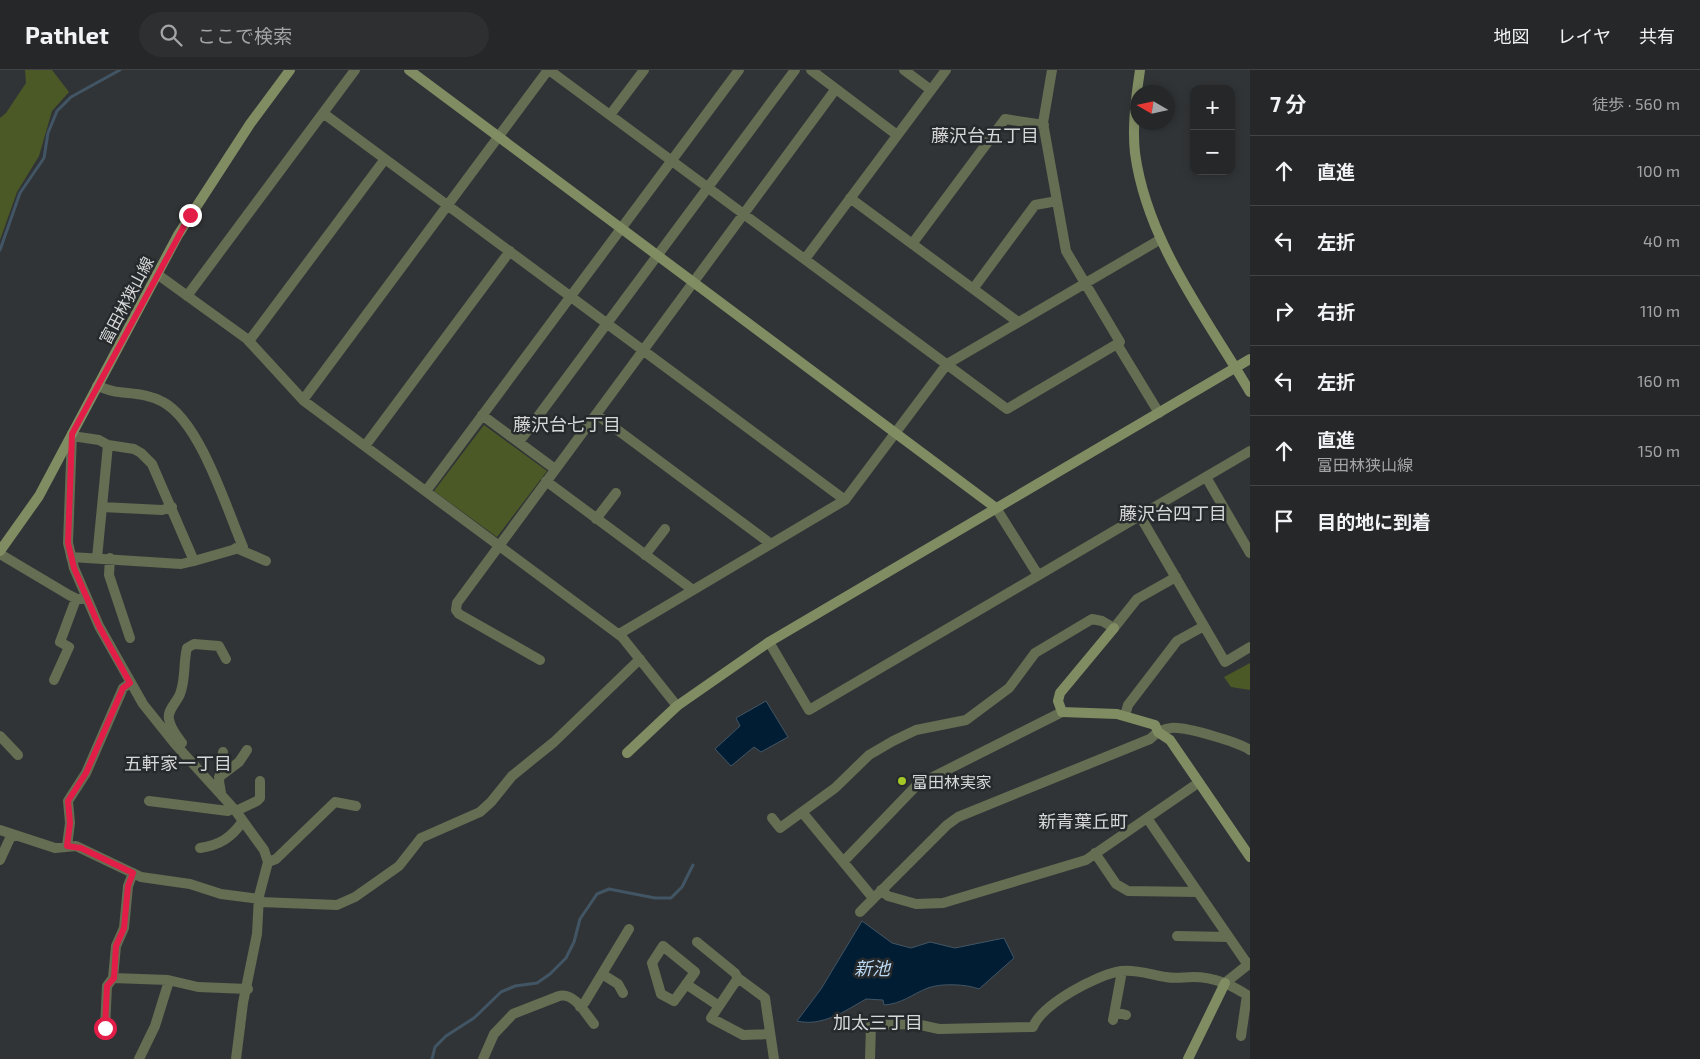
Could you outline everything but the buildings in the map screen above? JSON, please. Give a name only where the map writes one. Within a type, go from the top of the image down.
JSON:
[{"type":"street","name":"富田林狭山線","points":[[0,552],[39,496],[178,235],[240,140],[290,70]]},
{"type":"street","points":[[187,296],[355,70]]},
{"type":"street","points":[[409,70],[996,508],[1038,575]]},
{"type":"street","points":[[303,400],[549,70],[1006,409],[1120,342],[1066,251],[1044,125],[1052,70]]},
{"type":"street","points":[[610,115],[644,70]]},
{"type":"street","points":[[426,491],[738,70]]},
{"type":"street","points":[[519,442],[795,70]]},
{"type":"street","points":[[811,70],[897,135]]},
{"type":"street","points":[[904,70],[931,90]]},
{"type":"street","points":[[805,259],[946,70]]},
{"type":"street","points":[[1140,70],[1134,120],[1135,152],[1144,194],[1161,239],[1250,392]]},
{"type":"street","points":[[540,660],[460,614],[456,610],[457,602],[693,282],[745,215],[835,90]]},
{"type":"street","points":[[323,113],[845,500]]},
{"type":"street","points":[[912,244],[1004,119],[1044,125]]},
{"type":"street","points":[[249,341],[385,159]]},
{"type":"street","points":[[850,198],[1018,322]]},
{"type":"street","points":[[973,289],[1035,205],[1057,201]]},
{"type":"street","points":[[619,634],[845,500],[947,364],[1161,239]]},
{"type":"street","points":[[365,446],[510,251]]},
{"type":"street","points":[[157,274],[249,341],[303,400],[619,634],[677,706]]},
{"type":"street","points":[[1117,344],[1159,413]]},
{"type":"street","points":[[627,753],[677,706],[769,642],[1250,359]]},
{"type":"street","points":[[71,558],[110,558],[181,564],[243,547],[194,433],[179,413],[152,397],[131,392],[118,392],[97,386]]},
{"type":"street","points":[[596,414],[771,544]]},
{"type":"street","points":[[482,415],[555,468]]},
{"type":"street","points":[[194,561],[172,507],[152,464],[146,456],[134,449],[108,445],[99,440],[72,435],[67,532],[71,558],[87,599],[109,646],[143,704],[234,809],[264,850],[268,862],[260,900],[248,989],[242,1009],[236,1059]]},
{"type":"street","points":[[97,558],[108,445]]},
{"type":"street","points":[[769,642],[809,710],[1250,451]]},
{"type":"street","points":[[1206,477],[1250,553]]},
{"type":"street","points":[[546,481],[693,590]]},
{"type":"street","points":[[596,518],[616,492]]},
{"type":"street","points":[[102,507],[162,510],[172,507]]},
{"type":"street","points":[[1140,516],[1225,662],[1250,647]]},
{"type":"street","points":[[645,555],[664,529]]},
{"type":"street","points":[[236,548],[266,561]]},
{"type":"street","points":[[0,552],[76,599],[87,599]]},
{"type":"street","points":[[110,558],[109,575],[130,638]]},
{"type":"street","points":[[1062,712],[1058,701],[1060,693],[1137,599],[1176,577]]},
{"type":"street","points":[[54,680],[69,646],[60,642],[76,599]]},
{"type":"street","points":[[772,818],[780,828],[835,788],[869,755],[893,741],[916,730],[966,720],[1009,688],[1035,652],[1086,621],[1092,619],[1102,621],[1114,628]]},
{"type":"street","points":[[1125,716],[1128,705],[1177,642],[1204,626]]},
{"type":"street","points":[[183,752],[186,749],[171,726],[169,715],[183,687],[186,672],[184,659],[188,648],[194,644],[220,646],[226,659]]},
{"type":"street","points":[[0,830],[55,848],[67,846],[81,848],[133,873],[190,884],[221,894],[260,900],[337,905],[355,897],[399,866],[421,838],[472,816],[485,807],[512,776],[554,742],[640,659]]},
{"type":"street","points":[[67,846],[70,823],[68,801],[86,773],[123,688],[130,683]]},
{"type":"street","points":[[843,862],[917,785],[1062,712],[1125,716],[1155,725],[1158,732],[1170,740],[1250,857]]},
{"type":"street","points":[[860,912],[947,825],[958,817],[1150,739],[1158,732],[1179,728],[1235,742],[1250,750]]},
{"type":"street","points":[[0,736],[18,755]]},
{"type":"street","points":[[219,777],[239,762],[247,750]]},
{"type":"street","points":[[221,794],[219,777],[223,752]]},
{"type":"street","points":[[149,801],[228,811],[257,801],[260,798],[260,781]]},
{"type":"street","points":[[881,890],[888,896],[916,904],[943,903],[1086,860],[1198,783]]},
{"type":"street","points":[[268,862],[276,859],[335,802],[356,806]]},
{"type":"street","points":[[802,812],[873,898]]},
{"type":"street","points":[[1147,818],[1229,938],[1249,964],[1225,983],[1188,1059]]},
{"type":"street","points":[[200,848],[224,841],[234,834],[243,821]]},
{"type":"street","points":[[0,860],[12,834]]},
{"type":"street","points":[[1095,853],[1116,884],[1128,891],[1198,892]]},
{"type":"street","points":[[105,1028],[107,986],[114,978],[116,946],[124,928],[128,886],[133,873]]},
{"type":"street","points":[[580,1007],[629,929]]},
{"type":"street","points":[[1177,936],[1229,938]]},
{"type":"street","points":[[697,942],[735,973],[738,978],[765,998],[774,1059]]},
{"type":"street","points":[[663,946],[695,972],[686,984],[674,1001],[661,994],[652,964],[663,946]]},
{"type":"street","points":[[870,1059],[871,1025],[916,1024],[939,1029],[1033,1027],[1045,1009],[1054,1001],[1104,976],[1131,970],[1169,978],[1209,978],[1225,983],[1248,996],[1241,1036]]},
{"type":"street","points":[[1122,971],[1114,1016],[1126,1015]]},
{"type":"street","points":[[602,974],[618,984],[623,993]]},
{"type":"street","points":[[114,978],[170,981],[204,987],[248,989]]},
{"type":"street","points":[[738,978],[711,1018],[743,1035],[770,1034]]},
{"type":"street","points":[[139,1059],[155,1026],[170,981]]},
{"type":"street","points":[[686,984],[719,1006]]},
{"type":"street","points":[[483,1059],[494,1034],[513,1014],[565,994],[571,996],[594,1024]]},
{"type":"street","points":[[1232,1019],[1243,1021]]},
{"type":"green space","points":[[25,70],[52,70],[69,92],[52,111],[39,156],[17,192],[0,240],[0,118],[6,113],[26,83]]},
{"type":"green space","points":[[484,425],[547,471],[497,537],[434,491]]},
{"type":"green space","points":[[1250,663],[1250,690],[1231,687],[1224,677]]},
{"type":"water","points":[[766,701],[788,737],[761,752],[754,747],[731,766],[715,749],[740,726],[736,718]]},
{"type":"water","name":"新池","points":[[862,921],[892,943],[911,948],[930,942],[955,948],[1004,938],[1014,958],[979,989],[953,985],[933,986],[896,1003],[884,1005],[883,1000],[866,999],[842,1013],[824,1020],[815,1022],[797,1021],[821,989]]},
{"type":"waterway","points":[[0,250],[20,193],[44,158],[48,133],[57,111],[71,97],[120,70]]},
{"type":"waterway","points":[[432,1059],[435,1047],[446,1036],[474,1018],[501,992],[515,986],[537,983],[550,974],[566,958],[574,942],[580,919],[597,894],[609,889],[655,898],[671,898],[682,887],[693,865]]},
{"type":"place","name":"富田林実家","points":[[902,781]]},
{"type":"district","name":"藤沢台五丁目","points":[[985,135]]},
{"type":"district","name":"藤沢台七丁目","points":[[567,424]]},
{"type":"district","name":"藤沢台四丁目","points":[[1173,513]]},
{"type":"district","name":"五軒家一丁目","points":[[178,763]]},
{"type":"district","name":"新青葉丘町","points":[[1083,821]]},
{"type":"district","name":"加太三丁目","points":[[878,1022]]},
{"type":"route","points":[[105,1028],[107,986],[114,978],[113,963],[116,946],[124,928],[125,904],[128,886],[133,873],[81,848],[67,846],[70,823],[68,801],[91,763],[123,688],[130,683],[99,626],[74,568],[68,543],[72,434],[190,215]]}]
